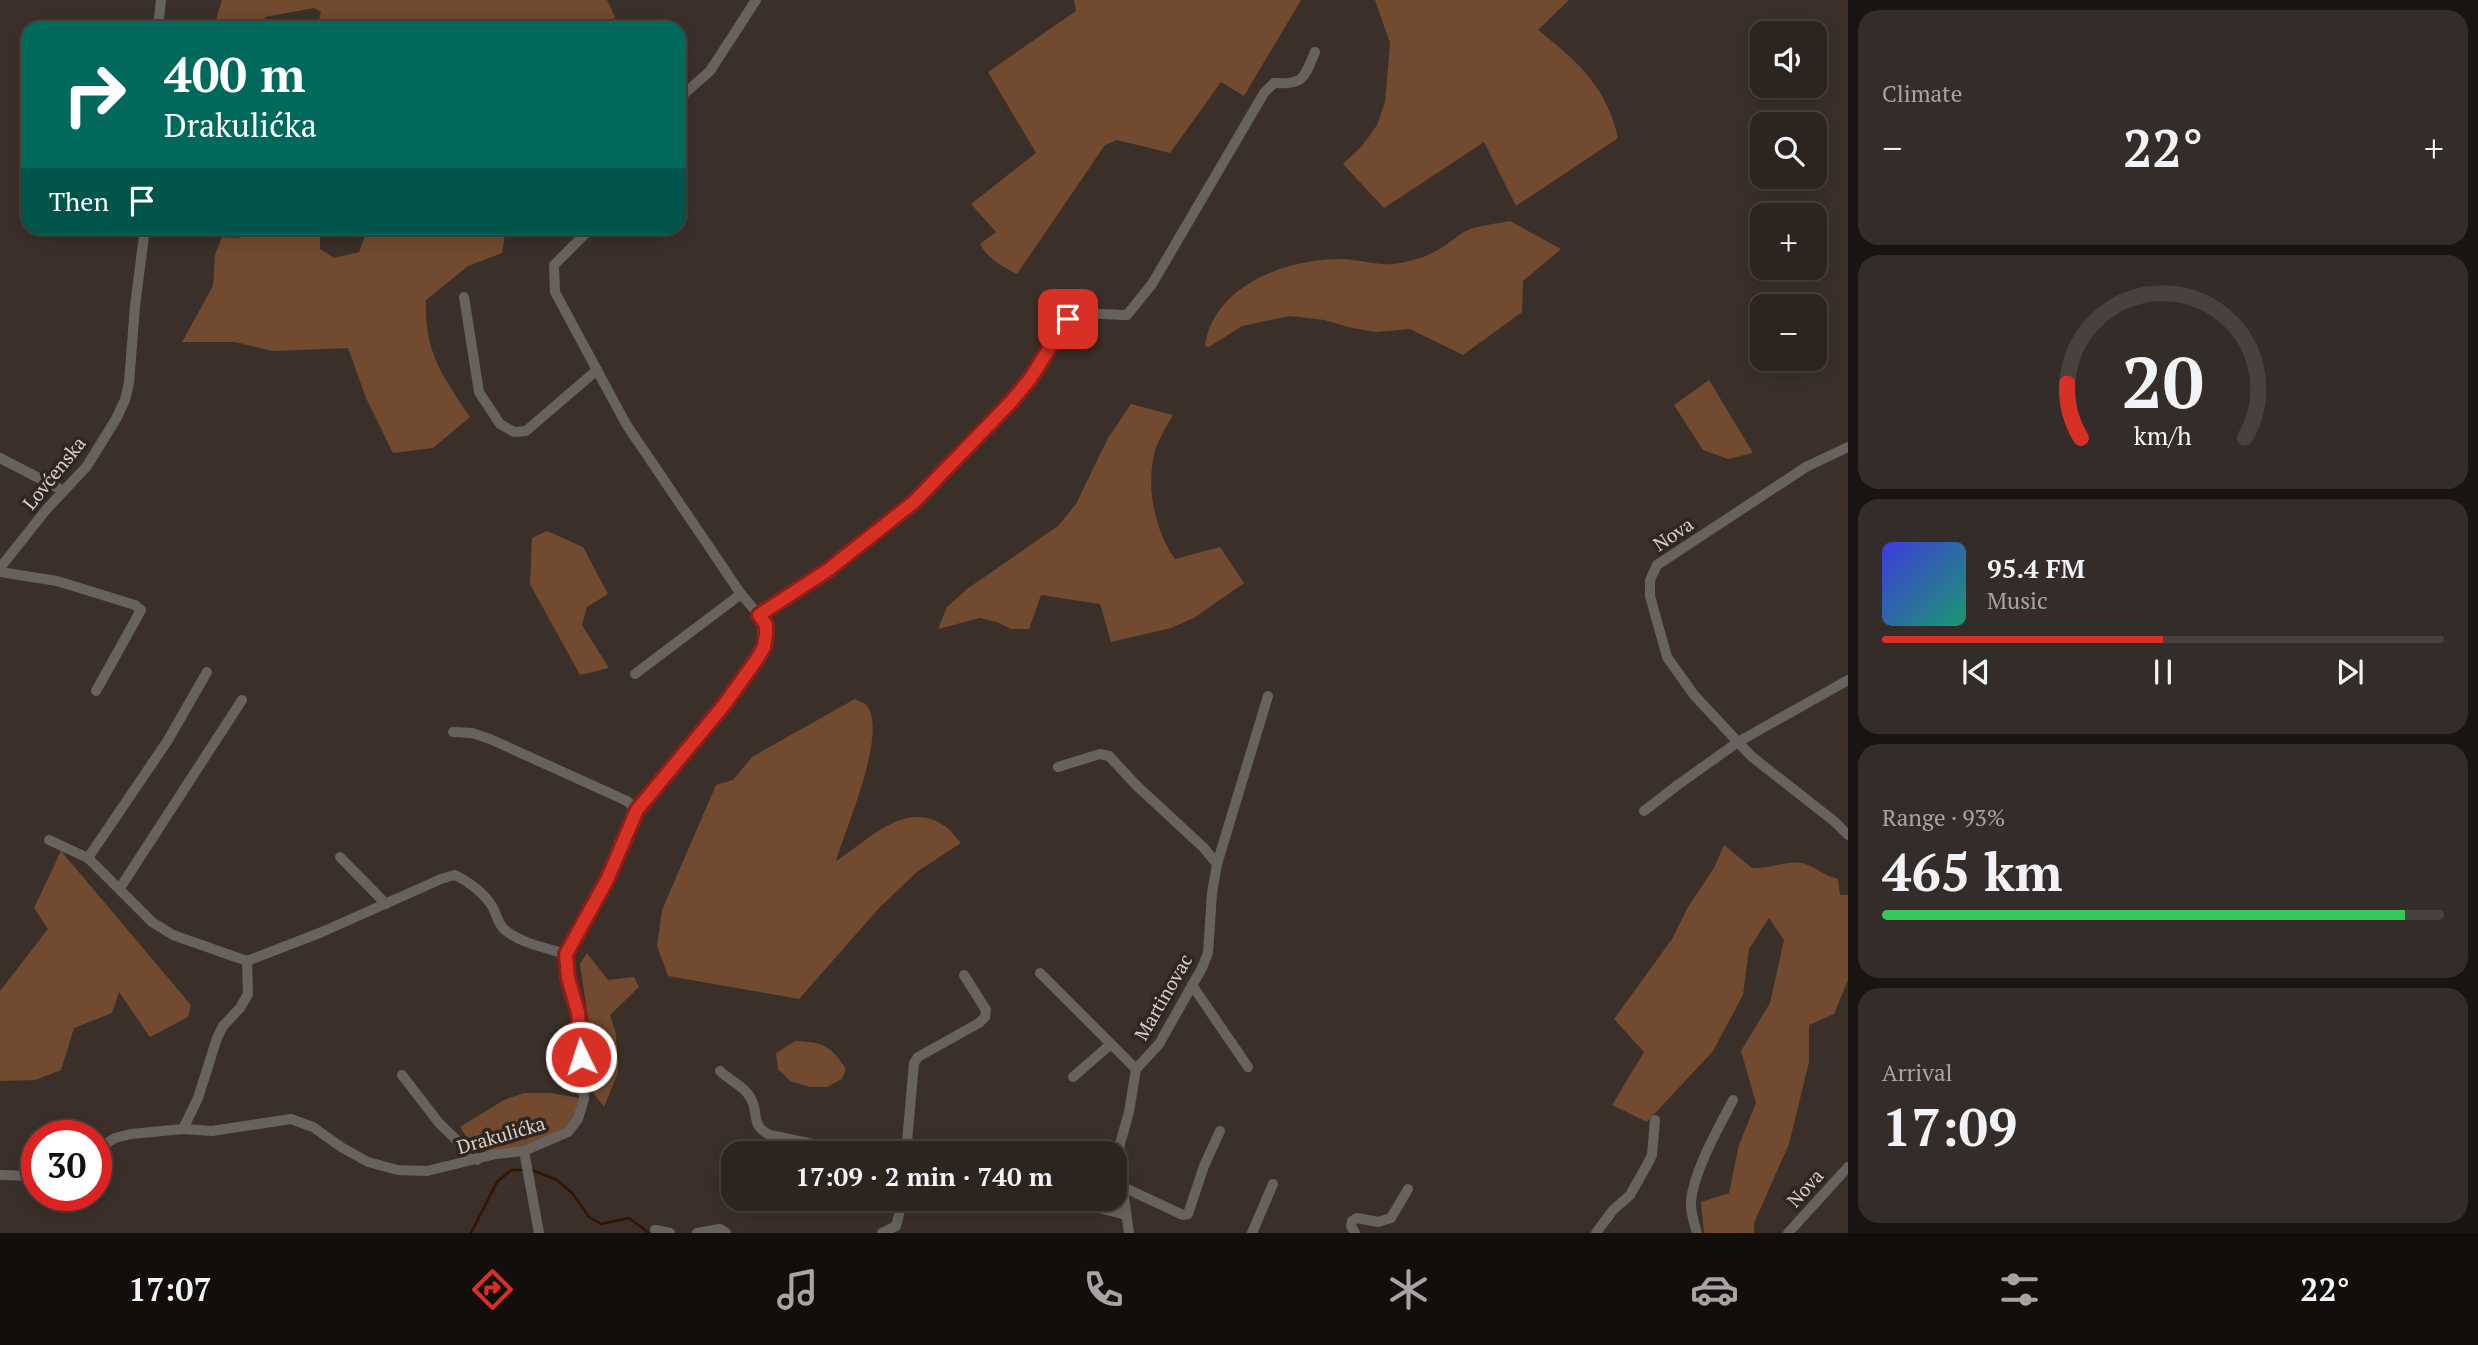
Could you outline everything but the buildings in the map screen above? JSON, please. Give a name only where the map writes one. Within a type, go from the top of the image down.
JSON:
[{"type":"street","points":[[160,21],[161,0]]},
{"type":"street","points":[[686,92],[710,71],[756,0]]},
{"type":"street","points":[[759,615],[828,570],[914,502],[1011,402],[1030,379],[1068,319],[1082,313],[1127,315],[1152,284],[1264,93],[1274,83],[1296,83],[1305,76],[1315,52]]},
{"type":"street","name":"Lovćenska","points":[[0,570],[87,466],[125,400],[144,235]]},
{"type":"street","points":[[49,840],[88,859],[152,922],[173,935],[247,961],[454,875],[477,890],[491,904],[499,923],[508,932],[520,939],[566,954],[607,880],[637,810],[724,705],[757,659],[764,647],[766,634],[766,625],[741,594],[626,424],[555,292],[554,265],[584,235]]},
{"type":"street","points":[[464,297],[479,392],[500,424],[514,432],[526,431],[597,370]]},
{"type":"street","name":"Nova","points":[[1848,447],[1806,467],[1657,565],[1650,580],[1650,596],[1667,657],[1694,695],[1751,756],[1848,835]]},
{"type":"street","points":[[0,458],[64,491]]},
{"type":"street","points":[[0,570],[57,581],[135,605],[141,610],[96,691]]},
{"type":"street","points":[[635,674],[741,594]]},
{"type":"street","points":[[88,859],[169,740],[207,672]]},
{"type":"street","points":[[1644,811],[1738,742],[1848,680]]},
{"type":"street","name":"Martinovac","points":[[1121,1141],[1136,1069],[1159,1044],[1208,953],[1217,864],[1268,696]]},
{"type":"street","points":[[120,888],[242,701]]},
{"type":"street","points":[[453,732],[472,733],[490,739],[627,801],[637,810]]},
{"type":"street","points":[[1058,767],[1100,754],[1110,756],[1217,864]]},
{"type":"street","points":[[340,857],[386,904]]},
{"type":"street","name":"Drakulićka","points":[[112,1140],[131,1134],[183,1129],[212,1131],[291,1119],[313,1127],[368,1162],[398,1170],[428,1171],[524,1150],[568,1132],[578,1119],[584,1099],[578,1012],[568,978],[566,954]]},
{"type":"street","points":[[183,1129],[198,1098],[217,1038],[240,1008],[247,994],[247,961]]},
{"type":"street","points":[[1040,974],[1136,1069]]},
{"type":"street","points":[[907,1141],[914,1063],[918,1057],[985,1017],[986,1010],[964,975]]},
{"type":"street","points":[[1192,985],[1248,1067]]},
{"type":"street","points":[[1073,1077],[1111,1044]]},
{"type":"street","points":[[720,1071],[748,1093],[753,1101],[761,1131],[798,1141]]},
{"type":"street","points":[[402,1075],[439,1124],[477,1160]]},
{"type":"street","points":[[1697,1233],[1690,1203],[1694,1188],[1707,1152],[1733,1100]]},
{"type":"street","points":[[1596,1233],[1613,1210],[1630,1195],[1647,1165],[1652,1155],[1655,1120]]},
{"type":"street","points":[[1127,1189],[1183,1215],[1188,1214],[1203,1166],[1220,1131]]},
{"type":"street","points":[[524,1150],[539,1233]]},
{"type":"street","name":"Nova","points":[[1788,1233],[1848,1167]]},
{"type":"street","points":[[0,1175],[21,1176]]},
{"type":"street","points":[[1252,1233],[1273,1184]]},
{"type":"street","points":[[1355,1233],[1350,1226],[1352,1221],[1361,1218],[1385,1222],[1391,1218],[1408,1189]]},
{"type":"street","points":[[882,1233],[896,1226],[900,1211]]},
{"type":"street","points":[[1111,1211],[1126,1215]]},
{"type":"street","name":"Martinovac","points":[[1126,1211],[1129,1233]]},
{"type":"street","points":[[696,1233],[720,1229],[726,1233]]},
{"type":"street","points":[[655,1230],[670,1233]]},
{"type":"shaded area","points":[[222,0],[607,0],[615,17],[610,21],[319,21],[321,12],[314,8],[265,17],[264,21],[216,21]]},
{"type":"shaded area","points":[[1074,0],[1301,0],[1244,96],[1221,82],[1170,153],[1117,140],[1105,145],[1017,274],[996,262],[980,244],[996,232],[971,204],[1036,153],[988,72],[1076,11]]},
{"type":"shaded area","points":[[1375,0],[1569,0],[1538,30],[1588,76],[1606,104],[1618,138],[1516,206],[1484,142],[1384,208],[1343,164],[1362,146],[1377,125],[1385,102],[1390,43]]},
{"type":"shaded area","points":[[1510,221],[1561,249],[1523,281],[1522,312],[1463,355],[1410,329],[1376,332],[1324,320],[1290,316],[1242,326],[1209,347],[1205,346],[1211,325],[1222,307],[1238,291],[1277,270],[1322,260],[1401,263],[1432,253],[1468,230]]},
{"type":"shaded area","points":[[241,235],[320,235],[320,249],[334,258],[359,252],[365,235],[505,235],[502,253],[468,266],[426,300],[426,319],[432,350],[444,376],[470,417],[433,448],[393,453],[366,398],[348,348],[273,351],[235,342],[182,342],[213,286],[215,255],[222,237],[239,238]]},
{"type":"shaded area","points":[[1709,380],[1753,453],[1728,459],[1703,450],[1674,405]]},
{"type":"shaded area","points":[[1131,404],[1173,415],[1156,448],[1151,473],[1152,499],[1158,525],[1168,548],[1175,559],[1220,547],[1244,583],[1194,618],[1171,628],[1111,642],[1100,604],[1041,595],[1029,629],[1011,629],[980,618],[938,629],[947,607],[967,589],[1058,526],[1076,504],[1108,438]]},
{"type":"shaded area","points":[[547,531],[583,547],[608,594],[587,607],[582,625],[609,668],[580,675],[530,584],[532,538]]},
{"type":"shaded area","points":[[855,699],[865,704],[872,716],[873,734],[863,780],[836,861],[888,826],[916,817],[931,819],[946,827],[961,843],[918,871],[880,907],[799,999],[668,976],[657,946],[662,910],[716,785],[733,780],[752,757]]},
{"type":"shaded area","points":[[1724,845],[1752,868],[1797,862],[1806,864],[1838,879],[1840,895],[1848,895],[1848,980],[1834,1014],[1809,1025],[1809,1062],[1789,1144],[1754,1223],[1754,1233],[1704,1233],[1701,1202],[1729,1193],[1739,1145],[1756,1103],[1741,1051],[1770,1003],[1784,940],[1769,918],[1749,949],[1743,995],[1713,1051],[1647,1122],[1612,1105],[1644,1052],[1614,1019],[1672,939],[1688,907],[1714,868]]},
{"type":"shaded area","points":[[61,851],[191,1005],[188,1017],[150,1037],[119,992],[112,1013],[74,1028],[61,1070],[35,1080],[0,1081],[0,991],[48,929],[34,908]]},
{"type":"shaded area","points":[[587,953],[608,980],[634,977],[639,987],[610,1015],[616,1034],[618,1073],[604,1107],[594,1094],[591,1081],[591,1039],[580,964]]},
{"type":"shaded area","points":[[795,1041],[813,1042],[830,1050],[846,1069],[842,1079],[827,1087],[810,1087],[790,1081],[778,1069],[776,1053]]},
{"type":"shaded area","points":[[524,1093],[551,1093],[584,1099],[578,1119],[555,1139],[498,1151],[475,1151],[460,1127],[504,1100]]},
{"type":"waterway","points":[[471,1233],[497,1182],[511,1170],[526,1170]]},
{"type":"waterway","points":[[532,1170],[557,1180],[573,1194],[589,1217],[601,1224],[629,1218],[649,1233]]},
{"type":"route","points":[[581,1057],[578,1012],[568,978],[566,954],[607,880],[637,810],[724,705],[764,647],[766,625],[759,615],[828,570],[914,502],[1011,402],[1030,379],[1068,319]]}]
